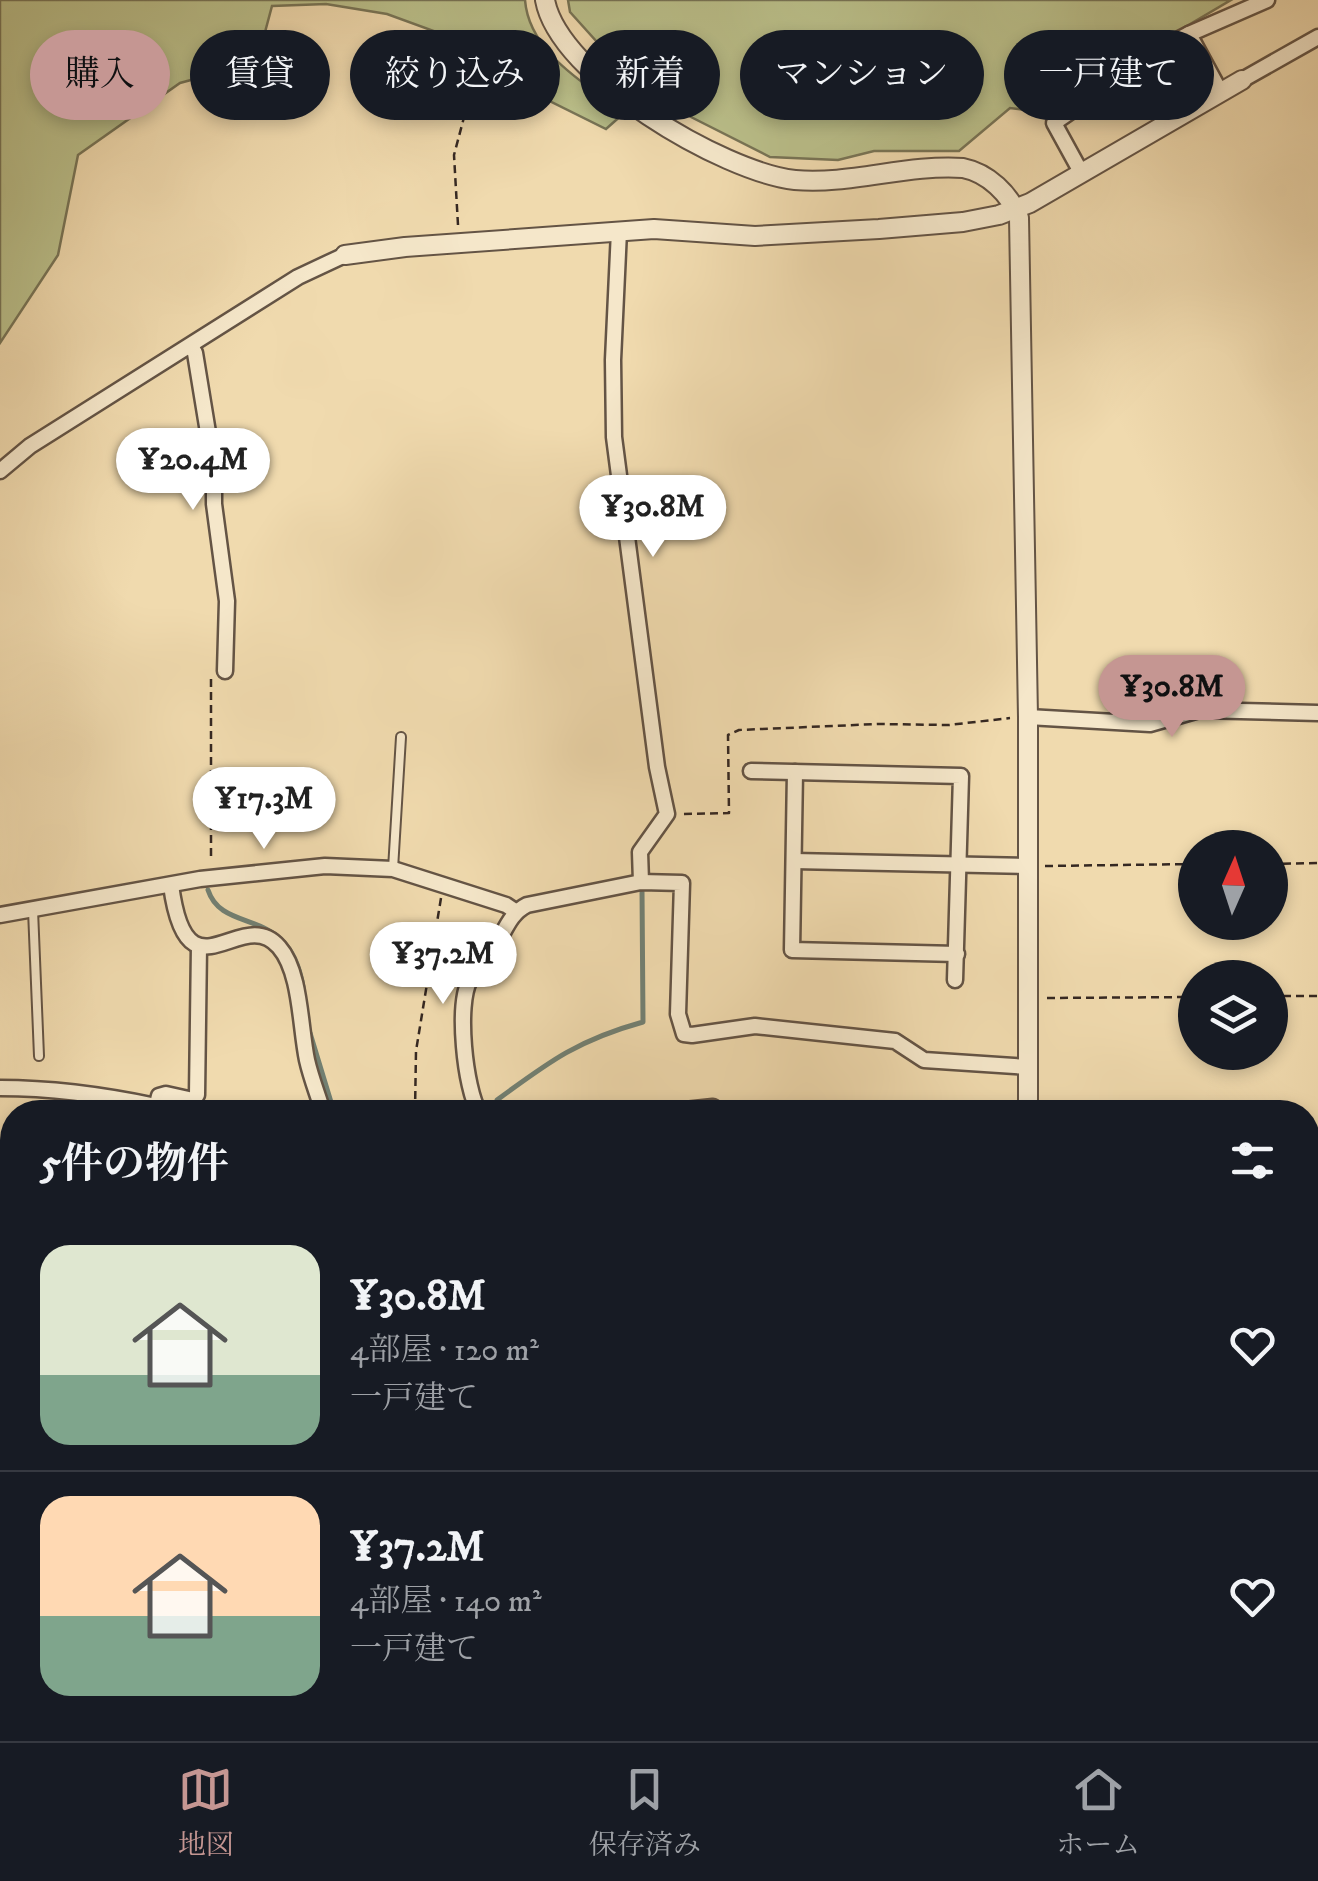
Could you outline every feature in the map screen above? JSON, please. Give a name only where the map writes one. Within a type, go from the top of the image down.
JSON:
[{"type":"street","points":[[545,0],[562,40],[585,67],[616,94],[724,159],[761,173],[798,180],[962,168],[985,177],[1016,210],[1020,238],[1028,717],[1028,1100]]},
{"type":"street","points":[[1198,30],[1267,0]]},
{"type":"street","points":[[0,472],[30,446],[298,277],[345,255],[654,228],[796,236],[963,222],[1016,210],[1318,37]]},
{"type":"street","points":[[1214,82],[1220,93]]},
{"type":"street","points":[[1058,120],[1054,123],[1082,174]]},
{"type":"street","points":[[619,230],[612,360],[614,437],[648,703],[668,814],[640,852],[641,882]]},
{"type":"street","points":[[191,346],[214,469],[214,504],[228,601],[225,672]]},
{"type":"street","points":[[1028,717],[1150,724],[1200,710],[1318,713]]},
{"type":"street","points":[[752,771],[961,776],[955,980]]},
{"type":"street","points":[[795,772],[792,950],[957,954]]},
{"type":"street","points":[[794,861],[1028,866]]},
{"type":"street","points":[[0,916],[211,878],[326,866],[393,870],[515,911]]},
{"type":"street","points":[[473,1100],[463,1022],[468,983],[515,911],[527,905],[641,882],[682,883],[678,1014],[684,1034],[755,1026],[896,1041],[924,1060],[1028,1067]]},
{"type":"street","points":[[171,885],[181,929],[188,940],[199,946],[217,946],[250,934],[262,936],[276,943],[290,962],[308,1061],[319,1100]]},
{"type":"street","points":[[158,1100],[166,1094],[193,1100],[197,1095],[199,946]]},
{"type":"street","points":[[0,1088],[54,1089],[107,1100]]},
{"type":"lane","points":[[393,870],[401,737]]},
{"type":"lane","points":[[33,910],[38,1056]]},
{"type":"path","points":[[460,245],[454,155],[466,106],[521,59],[562,40]]},
{"type":"path","points":[[211,878],[210,684],[211,679],[225,672]]},
{"type":"path","points":[[668,814],[729,814],[728,734],[739,730],[949,725],[1028,717]]},
{"type":"path","points":[[1028,866],[1178,864]]},
{"type":"path","points":[[1288,864],[1318,864]]},
{"type":"path","points":[[415,1100],[416,1051],[442,887]]},
{"type":"path","points":[[1288,996],[1318,996]]},
{"type":"path","points":[[1028,998],[1178,997]]},
{"type":"green space","points":[[0,0],[525,0],[534,30],[431,30],[387,14],[326,4],[272,6],[266,30],[190,30],[190,80],[170,90],[170,30],[30,30],[30,120],[128,120],[78,155],[58,255],[0,343]]},
{"type":"green space","points":[[568,0],[1231,0],[1180,30],[1004,30],[1004,113],[959,151],[874,151],[838,160],[770,157],[697,120],[720,120],[720,30],[586,30],[570,12]]},
{"type":"green space","points":[[560,64],[580,80],[580,116],[560,106]]},
{"type":"green space","points":[[588,120],[616,120],[606,129]]},
{"type":"waterway","points":[[208,890],[227,913],[271,932],[285,943],[296,961],[303,987]]},
{"type":"waterway","points":[[497,1100],[582,1044],[643,1022],[642,890]]},
{"type":"waterway","points":[[310,1033],[330,1100]]}]
